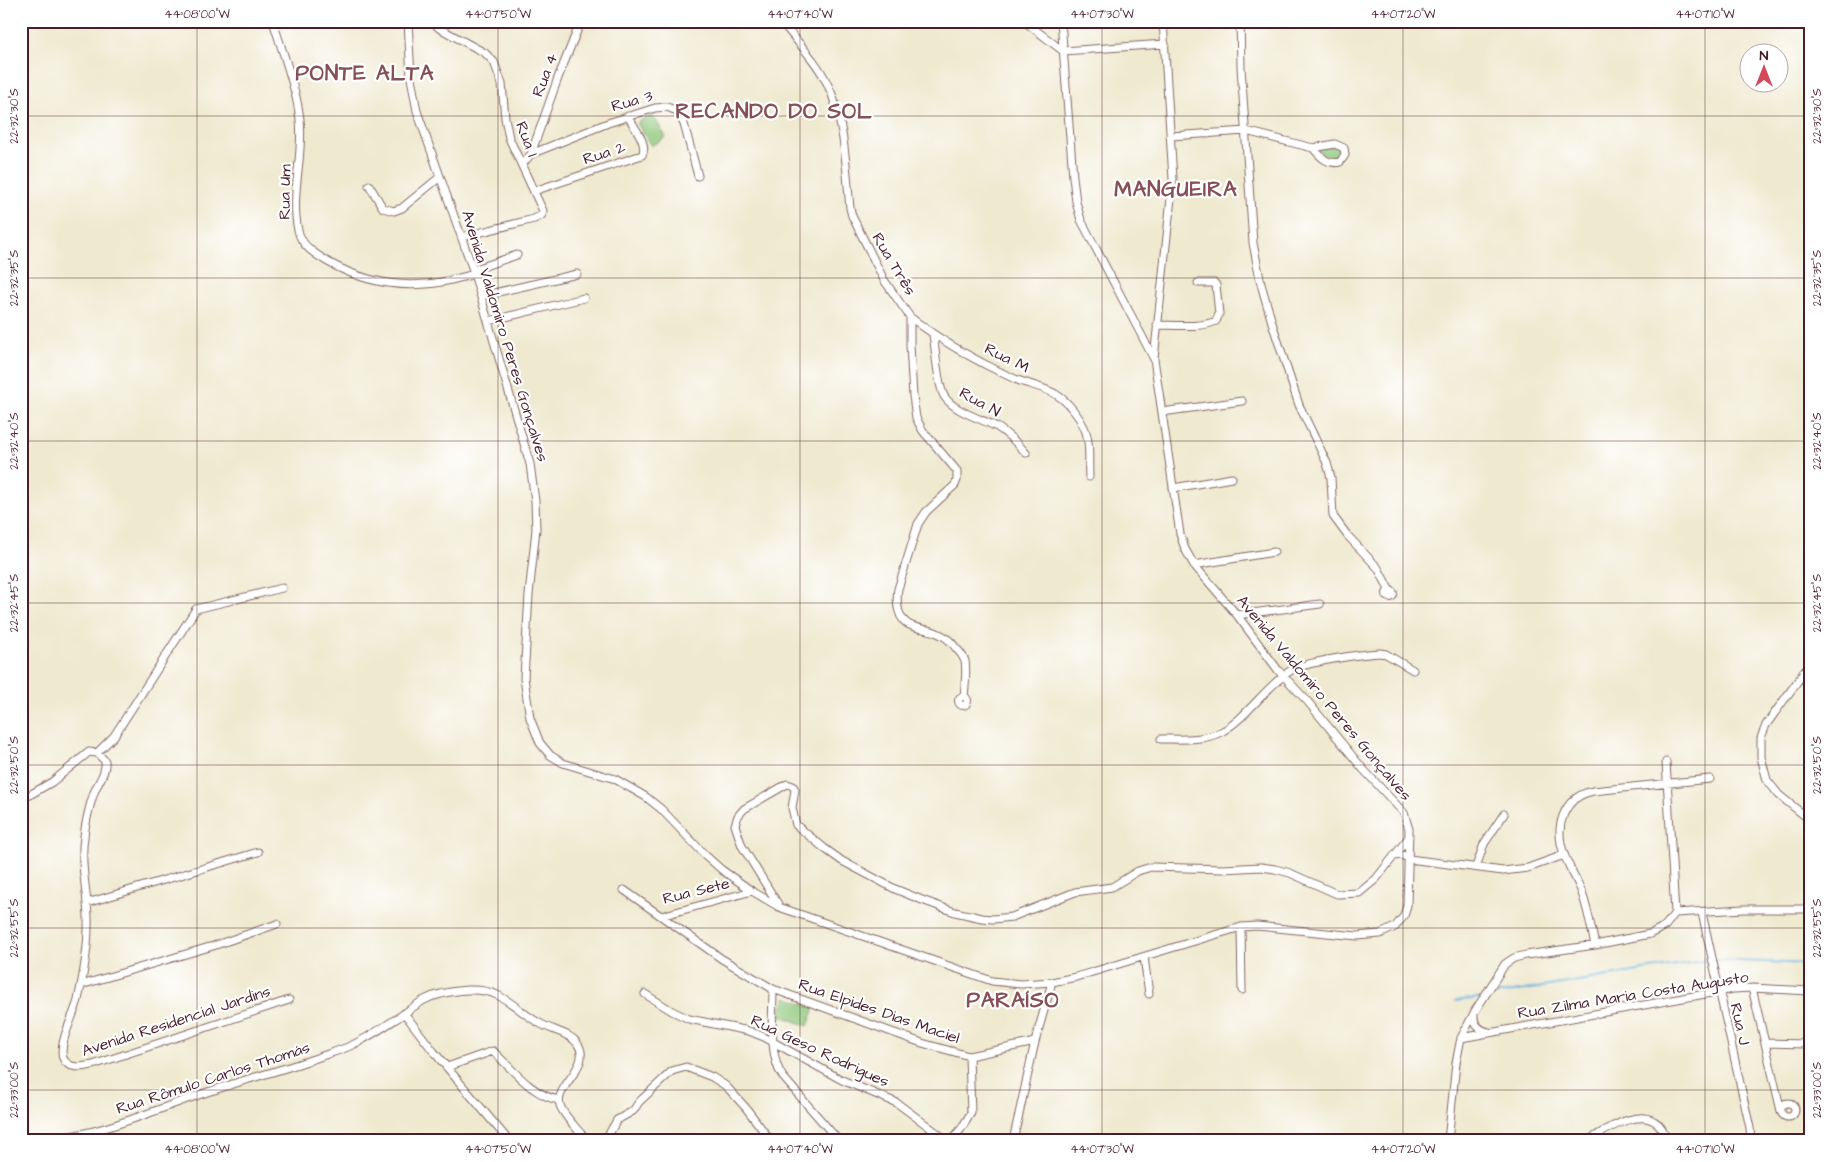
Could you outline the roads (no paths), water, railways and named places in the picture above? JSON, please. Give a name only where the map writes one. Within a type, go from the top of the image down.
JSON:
[{"type":"street","name":"Rua Um","points":[[273,21],[300,120],[296,214],[298,231],[304,242],[313,252],[356,276],[401,284],[426,284],[474,272],[517,256]]},
{"type":"street","name":"Avenida Valdomiro Peres Gonçalves","points":[[408,21],[408,50],[413,92],[421,124],[474,272],[525,444],[533,482],[536,534],[529,596],[524,678],[530,718],[536,736],[556,760],[571,767],[615,779],[646,797],[661,809],[705,855],[752,891],[779,907],[889,944],[978,977],[1006,983],[1052,982],[1096,972],[1240,927],[1257,926],[1357,936],[1380,934],[1390,930],[1400,922],[1406,911],[1409,837],[1404,813],[1363,769],[1194,565],[1185,549],[1180,534],[1154,359],[1173,178],[1163,21]]},
{"type":"street","name":"Rua 1","points":[[432,21],[439,28],[485,53],[494,62],[502,84],[509,138],[543,211],[540,217],[462,237]]},
{"type":"street","name":"Rua 4","points":[[522,166],[531,154],[581,21]]},
{"type":"street","name":"Rua Três","points":[[781,21],[808,53],[830,90],[837,112],[852,216],[884,280],[910,316],[910,345],[916,418],[923,431],[953,464],[958,474],[955,485],[926,512],[915,532],[898,589],[897,606],[904,622],[940,634],[953,644],[961,654],[966,671],[964,697]]},
{"type":"street","points":[[1024,21],[1063,52],[1165,44]]},
{"type":"street","points":[[1062,21],[1076,202],[1081,220],[1154,359]]},
{"type":"street","points":[[1240,21],[1241,67],[1253,243],[1272,326],[1299,405],[1327,462],[1331,478],[1333,516],[1378,568],[1390,591]]},
{"type":"street","name":"Rua 3","points":[[531,154],[608,122],[663,106],[677,111],[686,130],[698,176]]},
{"type":"street","name":"Rua 2","points":[[534,191],[642,155],[644,145],[628,116]]},
{"type":"street","points":[[1171,136],[1246,131],[1314,148]]},
{"type":"street","points":[[369,185],[383,208],[394,211],[402,208],[440,177]]},
{"type":"street","points":[[481,296],[577,274]]},
{"type":"street","points":[[1157,325],[1195,325],[1216,321],[1219,314],[1216,285],[1214,283],[1198,283]]},
{"type":"street","points":[[488,321],[584,298]]},
{"type":"street","name":"Rua M","points":[[910,316],[933,335],[1014,378],[1057,395],[1073,411],[1085,429],[1088,439],[1089,477]]},
{"type":"street","name":"Rua N","points":[[933,335],[941,386],[948,401],[957,408],[1005,433],[1026,453]]},
{"type":"street","points":[[1162,412],[1242,401]]},
{"type":"street","points":[[1173,488],[1232,478]]},
{"type":"street","points":[[1194,565],[1274,552]]},
{"type":"street","points":[[21,800],[60,776],[85,754],[97,753],[114,736],[196,609],[282,588]]},
{"type":"street","points":[[1237,616],[1320,604]]},
{"type":"street","points":[[1161,739],[1200,738],[1222,732],[1233,724],[1284,675],[1297,667],[1307,664],[1372,654],[1386,654],[1413,670]]},
{"type":"street","points":[[1810,664],[1766,725],[1761,738],[1761,757],[1767,780],[1772,788],[1810,820]]},
{"type":"street","points":[[1803,672],[1810,691]]},
{"type":"street","name":"Avenida Residencial Jardins","points":[[97,753],[104,758],[106,764],[96,786],[84,836],[83,853],[88,926],[81,985],[74,1016],[62,1048],[65,1061],[69,1065],[85,1067],[289,1000]]},
{"type":"street","points":[[1448,1141],[1456,1063],[1461,1038],[1475,1011],[1506,964],[1514,958],[1526,955],[1595,945],[1656,932],[1666,926],[1675,913],[1666,762]]},
{"type":"street","points":[[1595,945],[1582,894],[1561,844],[1561,822],[1567,807],[1576,796],[1593,791],[1710,779]]},
{"type":"street","points":[[779,907],[742,846],[735,825],[738,816],[744,809],[787,784],[794,788],[792,811],[796,825],[842,861],[895,889],[922,900],[955,912],[993,919],[1012,917],[1075,892],[1112,887],[1151,867],[1223,869],[1261,867],[1290,873],[1338,894],[1359,893],[1376,879],[1409,837]]},
{"type":"street","points":[[1476,867],[1484,844],[1504,814]]},
{"type":"street","points":[[87,903],[258,852]]},
{"type":"street","points":[[1394,856],[1402,854],[1409,859],[1516,870],[1540,865],[1564,855]]},
{"type":"street","name":"Rua Sete","points":[[624,890],[662,916],[752,891]]},
{"type":"street","points":[[1675,913],[1702,913],[1744,909],[1810,909]]},
{"type":"street","name":"Rua J","points":[[1702,913],[1750,1128],[1751,1141]]},
{"type":"street","name":"Rua Elpides Dias Maciel","points":[[662,916],[722,959],[773,989],[922,1043],[969,1056],[1034,1042]]},
{"type":"street","points":[[81,985],[213,946],[277,924]]},
{"type":"street","points":[[1240,927],[1242,990]]},
{"type":"street","points":[[1144,957],[1149,994]]},
{"type":"street","points":[[1013,1141],[1034,1042],[1052,982]]},
{"type":"street","points":[[1752,988],[1781,1111]]},
{"type":"street","name":"Rua Zilma Maria Costa Augusto","points":[[1461,1038],[1719,991],[1752,988],[1810,991]]},
{"type":"street","points":[[773,989],[774,1055],[779,1072],[839,1141]]},
{"type":"street","name":"Rua Rômulo Carlos Thomás","points":[[21,1137],[52,1138],[72,1136],[122,1122],[348,1047],[367,1037],[421,1001],[440,994],[482,991],[501,997],[535,1021],[569,1037],[578,1044],[580,1055],[578,1064],[561,1092],[559,1100]]},
{"type":"street","name":"Rua Geso Rodrigues","points":[[645,994],[688,1019],[749,1031],[774,1042],[842,1080],[898,1103],[949,1141]]},
{"type":"street","points":[[1475,1011],[1474,1018],[1477,1026],[1484,1031],[1492,1032]]},
{"type":"street","points":[[404,1013],[510,1141]]},
{"type":"street","points":[[1766,1043],[1810,1044]]},
{"type":"street","points":[[447,1067],[493,1051],[527,1083],[549,1099],[559,1100],[562,1109],[587,1141]]},
{"type":"street","points":[[949,1141],[961,1129],[970,1112],[969,1056]]},
{"type":"street","points":[[605,1141],[617,1120],[633,1111],[639,1102],[672,1071],[686,1067],[712,1077],[726,1086],[746,1108],[771,1141]]},
{"type":"street","points":[[1586,1141],[1628,1120],[1642,1117],[1653,1120],[1659,1125],[1664,1132],[1665,1141]]},
{"type":"waterway","points":[[1489,996],[1710,960]]},
{"type":"waterway","points":[[1715,960],[1810,964]]},
{"type":"waterway","points":[[1455,1001],[1479,998]]},
{"type":"district","name":"PONTE ALTA","points":[[365,73]]},
{"type":"district","name":"RECANDO DO SOL","points":[[774,111]]},
{"type":"district","name":"MANGUEIRA","points":[[1176,189]]},
{"type":"district","name":"PARAÍSO","points":[[1013,1000]]}]
